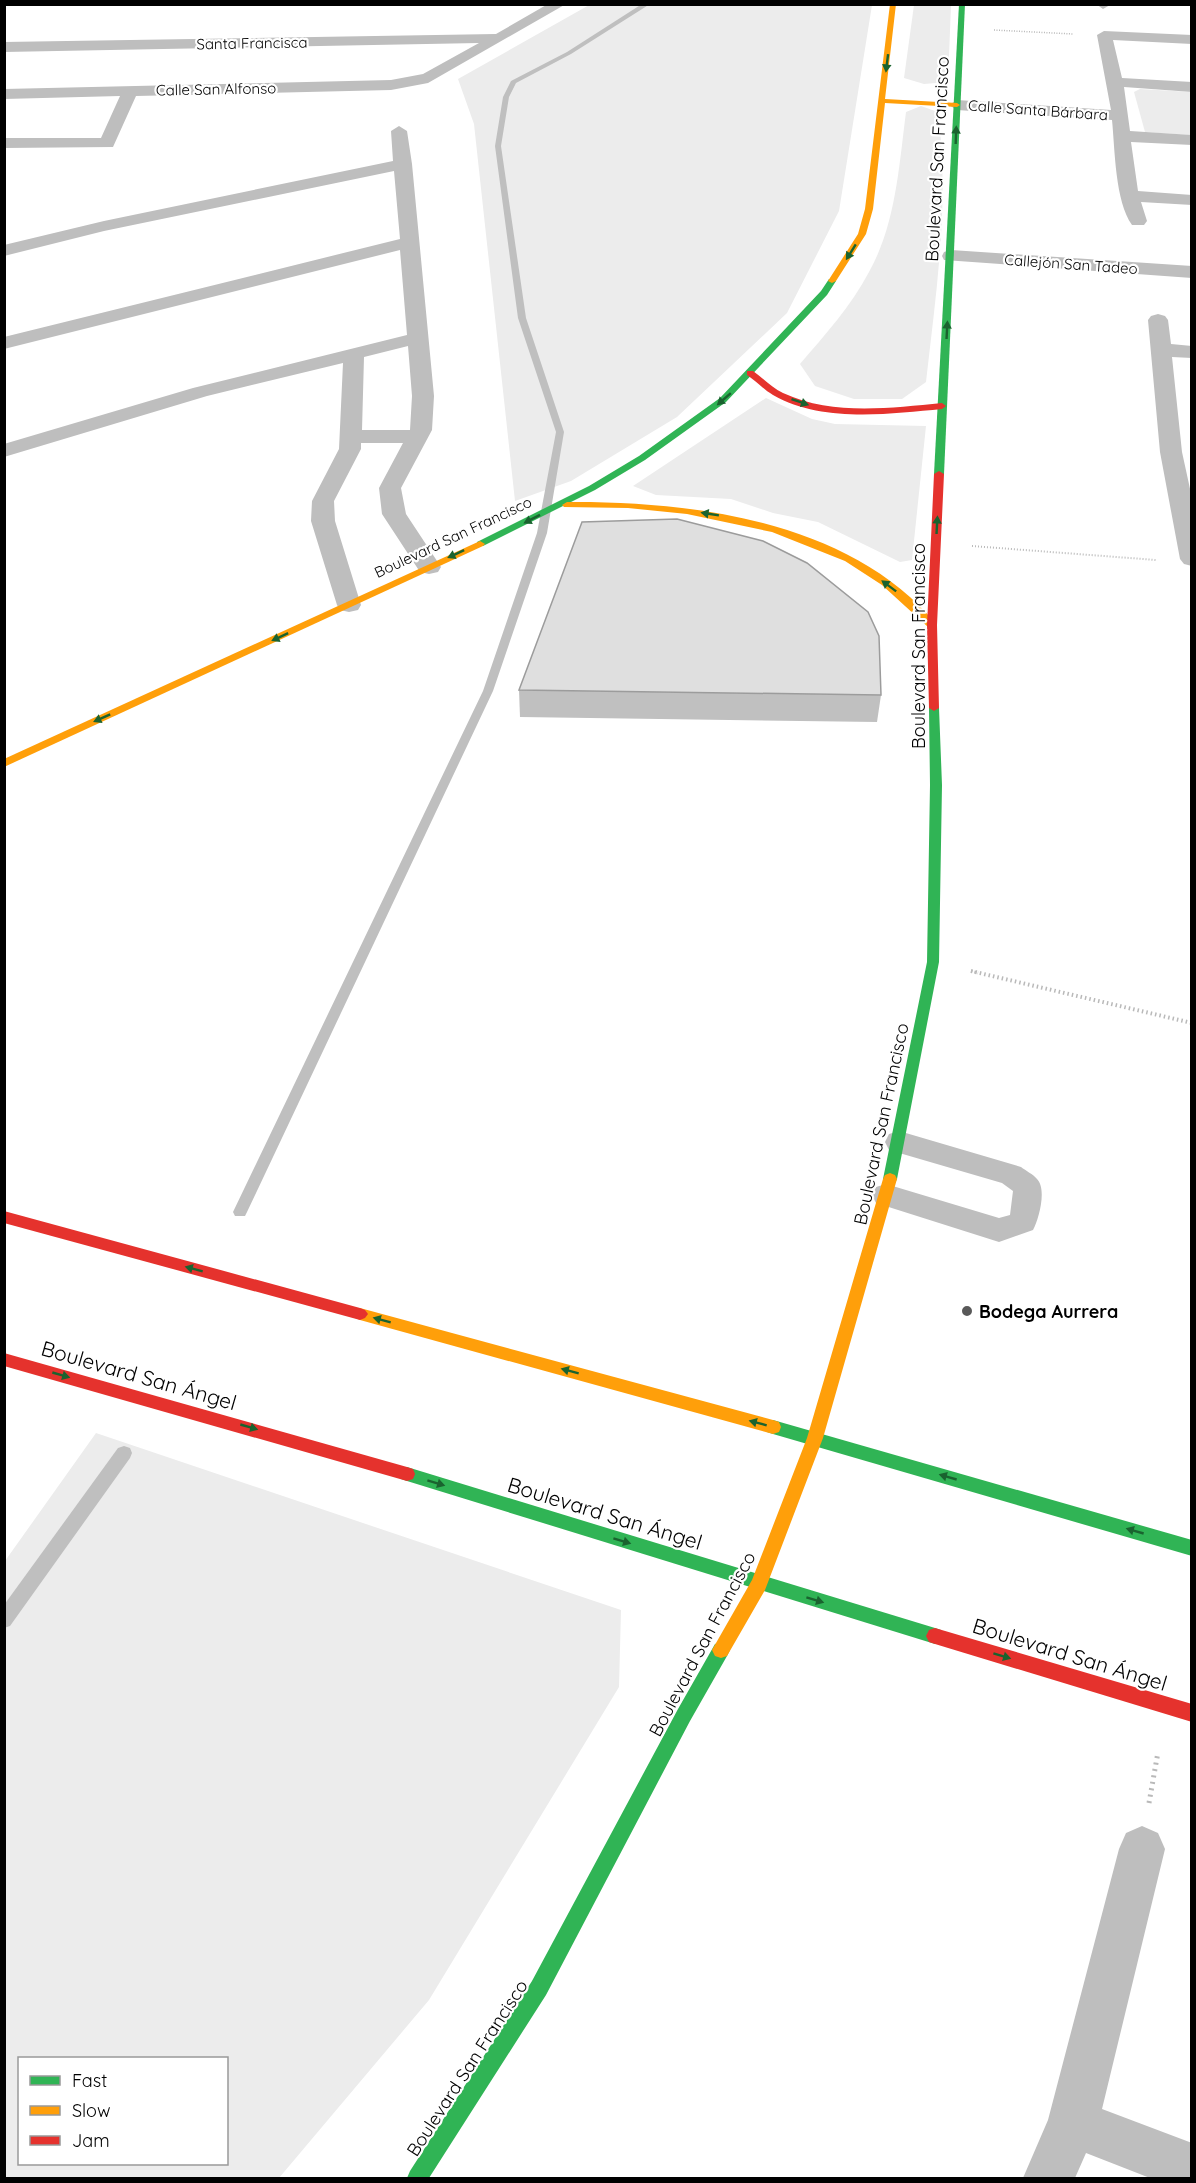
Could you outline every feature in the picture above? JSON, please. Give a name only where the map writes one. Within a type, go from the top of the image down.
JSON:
[{"type":"street","name":"Calle San Alfonso","points":[[4,94],[392,85],[428,78],[559,4]]},
{"type":"street","name":"Boulevard San Francisco","points":[[4,765],[510,530],[592,488],[690,425],[723,400],[824,293],[862,234],[869,209],[893,4]]},
{"type":"street","name":"Boulevard San Francisco","points":[[417,2178],[539,1988],[684,1715],[759,1584],[815,1438],[886,1195],[899,1142],[933,962],[936,784],[932,625],[951,256],[954,95],[962,4]]},
{"type":"street","points":[[1138,221],[1130,196],[1115,82],[1104,35],[1191,40]]},
{"type":"street","name":"Santa Francisca","points":[[4,47],[500,38]]},
{"type":"street","points":[[1115,82],[1191,87]]},
{"type":"street","points":[[883,94],[916,89]]},
{"type":"street","points":[[4,143],[107,143],[130,91]]},
{"type":"street","points":[[883,94],[954,95]]},
{"type":"street","name":"Calle Santa Bárbara","points":[[954,95],[1119,108]]},
{"type":"street","points":[[399,131],[423,396],[421,430],[390,488],[394,514],[429,567]]},
{"type":"street","points":[[1122,136],[1191,140]]},
{"type":"street","points":[[4,251],[104,226],[403,164]]},
{"type":"street","points":[[1130,196],[1191,200]]},
{"type":"street","points":[[4,343],[409,242]]},
{"type":"street","name":"Callejón San Tadeo","points":[[951,256],[1191,272]]},
{"type":"street","points":[[1158,320],[1181,453],[1191,559]]},
{"type":"street","points":[[4,451],[200,392],[418,338]]},
{"type":"street","points":[[1162,350],[1191,352]]},
{"type":"street","points":[[349,605],[323,521],[323,501],[350,449],[354,352]]},
{"type":"street","points":[[750,373],[778,394],[806,405],[872,412],[942,406]]},
{"type":"street","points":[[351,437],[418,436]]},
{"type":"street","points":[[557,506],[616,503],[680,510],[738,519],[793,535],[852,560],[894,589],[932,625]]},
{"type":"street","points":[[4,1217],[815,1438],[1191,1548]]},
{"type":"street","name":"Boulevard San Ángel","points":[[4,1359],[347,1455],[759,1584],[1191,1713]]},
{"type":"street","points":[[1049,2178],[1073,2123],[1142,1849]]},
{"type":"street","points":[[1073,2123],[1191,2169]]},
{"type":"lane","points":[[886,1195],[999,1230],[1023,1222],[1028,1186],[1011,1175],[899,1142]]},
{"type":"path","points":[[961,28],[1104,35]]},
{"type":"path","points":[[936,543],[1157,560]]},
{"type":"path","points":[[933,962],[1191,1023]]},
{"type":"path","points":[[1142,1849],[1165,1705]]},
{"type":"shaded area","points":[[591,4],[872,5],[839,211],[787,313],[677,417],[571,481],[515,501],[474,124],[458,79]]},
{"type":"shaded area","points":[[914,5],[951,5],[948,82],[924,84],[904,78]]},
{"type":"shaded area","points":[[1140,89],[1191,92],[1191,135],[1145,132],[1134,92]]},
{"type":"shaded area","points":[[921,106],[938,112],[943,180],[940,247],[926,382],[902,399],[854,399],[815,386],[800,364],[846,308],[862,285],[878,254],[895,194],[906,112]]},
{"type":"shaded area","points":[[766,398],[812,419],[835,424],[926,426],[912,560],[900,562],[818,522],[773,513],[731,499],[656,495],[633,486]]},
{"type":"shaded area","points":[[96,1433],[621,1610],[619,1687],[429,2000],[279,2178],[5,2178],[5,1561]]},
{"type":"building","points":[[677,519],[763,541],[807,563],[868,612],[879,636],[881,695],[519,690],[582,522]]},
{"type":"waterway","points":[[240,1212],[488,691],[542,533],[560,432],[522,318],[498,146],[506,97],[513,82],[569,53],[647,4]]},
{"type":"waterway","points":[[4,1620],[124,1453]]},
{"type":"traffic: fast","points":[[939,474],[962,4]]},
{"type":"traffic: fast","points":[[480,544],[592,488],[642,458],[723,400],[824,293],[832,281]]},
{"type":"traffic: fast","points":[[890,1179],[933,962],[936,785],[934,708]]},
{"type":"traffic: fast","points":[[773,1427],[1192,1548]]},
{"type":"traffic: fast","points":[[407,1474],[935,1636]]},
{"type":"traffic: fast","points":[[417,2178],[539,1988],[721,1650]]},
{"type":"traffic: slow","points":[[832,281],[862,234],[869,209],[893,4]]},
{"type":"traffic: slow","points":[[882,101],[957,105]]},
{"type":"traffic: slow","points":[[567,505],[628,506],[687,511],[775,530],[848,558],[885,583],[932,625]]},
{"type":"traffic: slow","points":[[4,764],[480,544]]},
{"type":"traffic: slow","points":[[721,1650],[759,1584],[815,1438],[890,1179]]},
{"type":"traffic: slow","points":[[360,1314],[773,1427]]},
{"type":"traffic: jam","points":[[750,373],[780,395],[819,408],[881,411],[942,406]]},
{"type":"traffic: jam","points":[[934,708],[932,625],[939,474]]},
{"type":"traffic: jam","points":[[4,1217],[360,1314]]},
{"type":"traffic: jam","points":[[4,1359],[407,1474]]},
{"type":"traffic: jam","points":[[935,1636],[1192,1713]]},
{"type":"place","name":"Bodega Aurrera","points":[[967,1311]]}]
